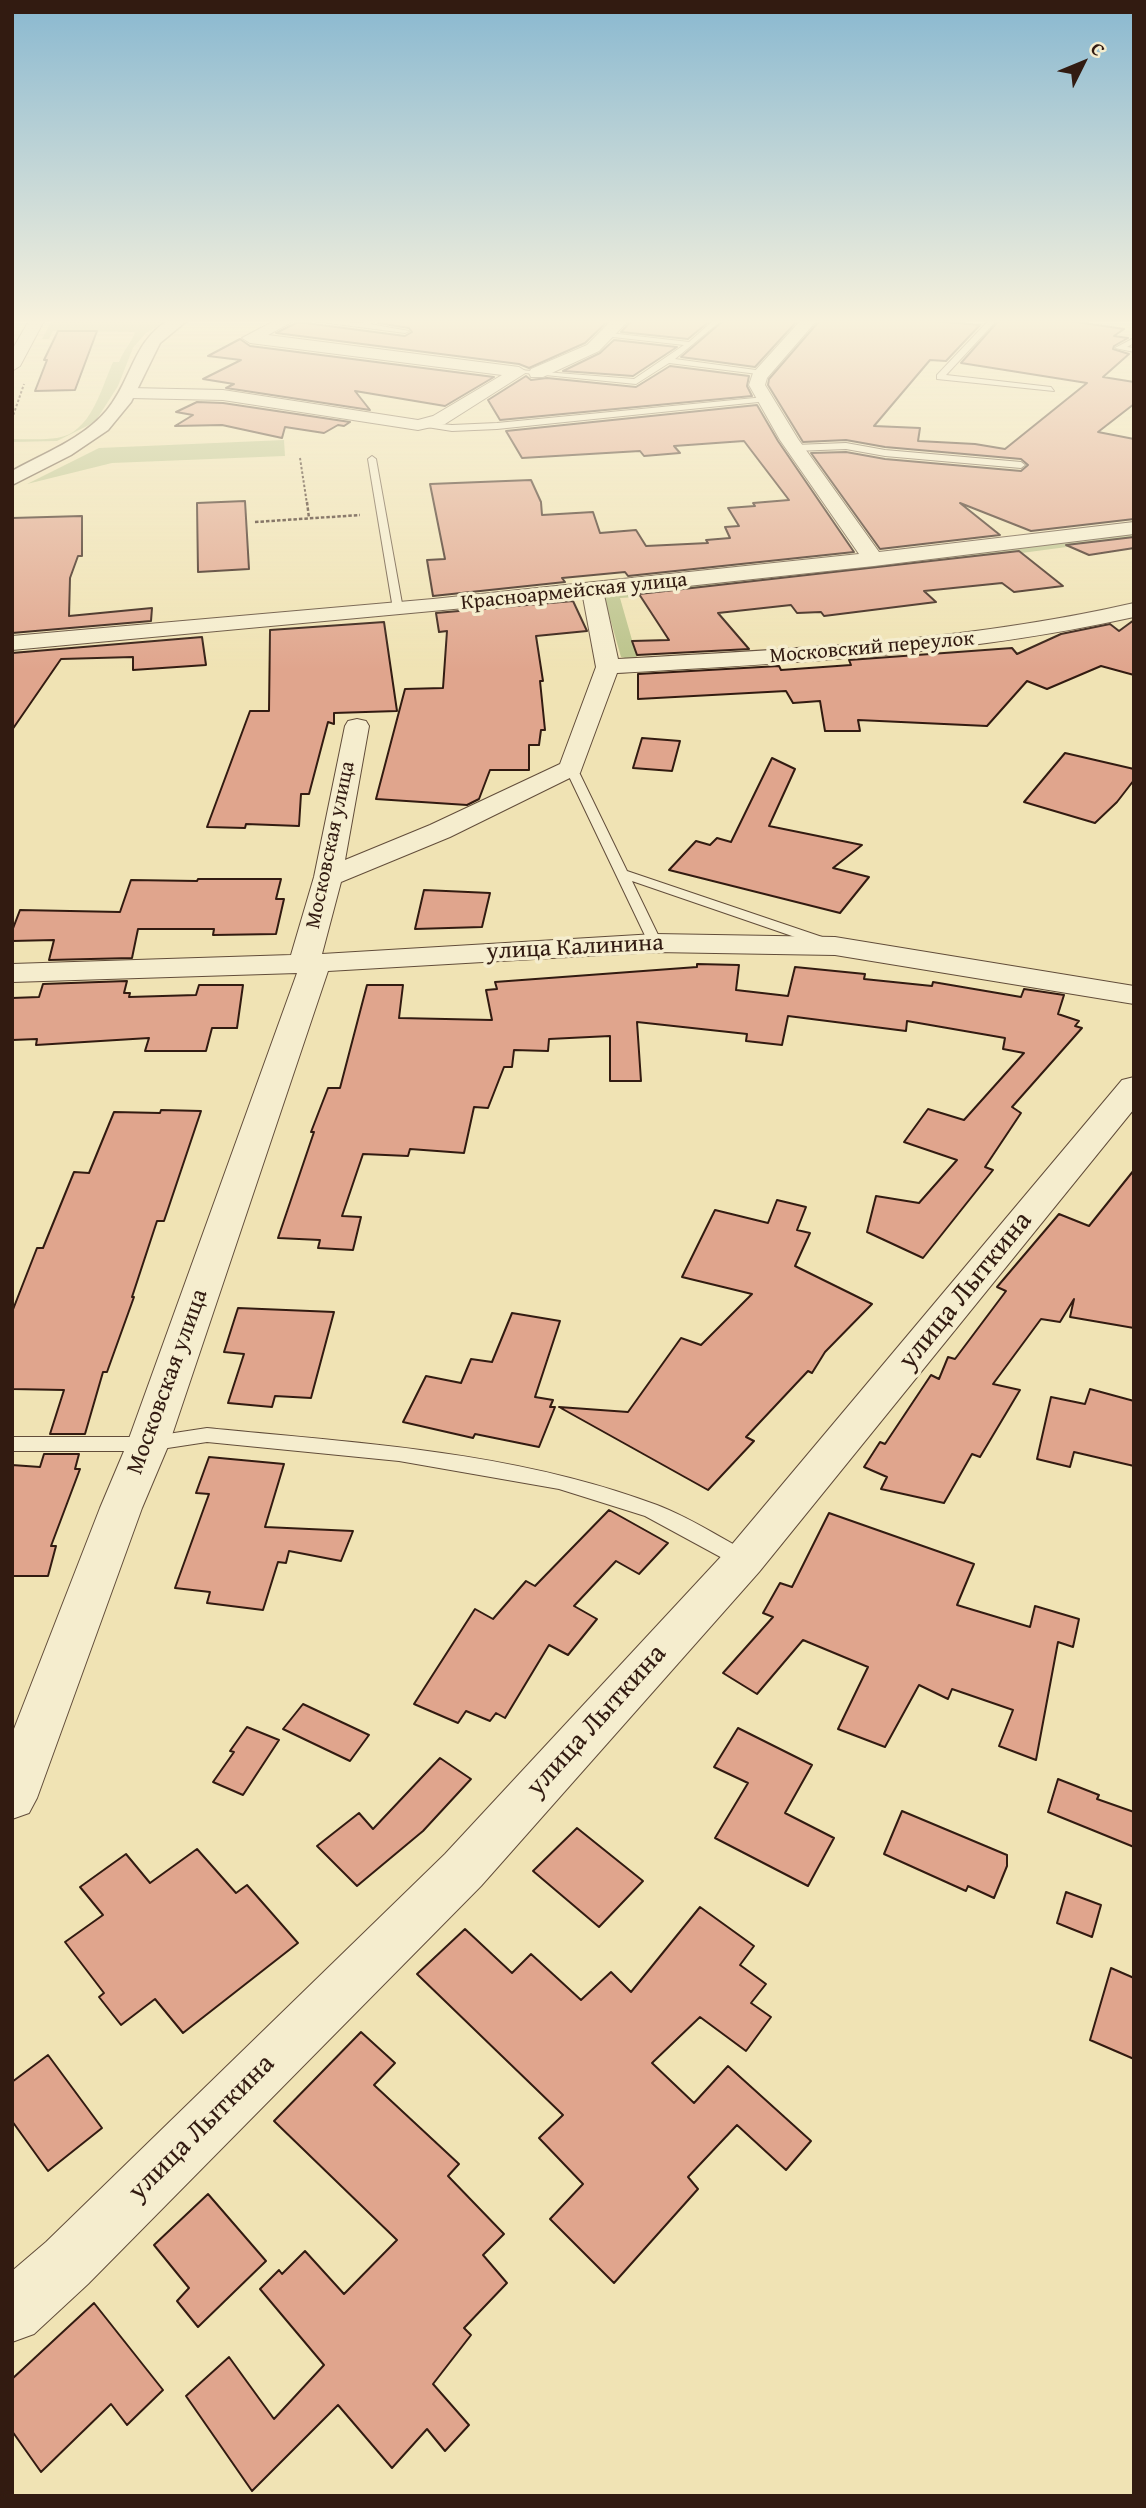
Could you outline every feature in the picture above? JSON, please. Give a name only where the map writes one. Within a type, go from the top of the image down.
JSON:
[{"type":"street","points":[[12,479],[84,436]]},
{"type":"street","points":[[788,436],[874,560]]},
{"type":"street","name":"Красноармейская улица","points":[[12,643],[592,590],[874,560],[1134,528]]},
{"type":"street","points":[[328,877],[440,831],[571,768],[608,667],[599,612],[592,590]]},
{"type":"street","name":"Московский переулок","points":[[608,667],[947,645],[1082,623],[1134,610]]},
{"type":"street","name":"Московская улица","points":[[12,1798],[121,1507],[148,1444],[310,963],[357,726]]},
{"type":"street","name":"улица Калинина","points":[[12,973],[310,963],[655,943],[835,946],[1134,995]]},
{"type":"street","name":"улица Лыткина","points":[[12,2312],[67,2263],[463,1870],[744,1560],[1134,1087]]},
{"type":"lane","points":[[795,447],[846,446],[885,453],[1021,466]]},
{"type":"lane","points":[[372,458],[398,609]]},
{"type":"lane","points":[[571,768],[655,943]]},
{"type":"lane","points":[[621,873],[835,946]]},
{"type":"lane","points":[[12,1444],[148,1444],[207,1435],[399,1454],[559,1482],[652,1511],[744,1560]]},
{"type":"path","points":[[300,458],[309,518]]},
{"type":"path","points":[[256,522],[382,513]]},
{"type":"green space","points":[[67,436],[57,441],[12,442],[13,439]]},
{"type":"green space","points":[[284,440],[285,456],[112,463],[27,484],[99,448]]},
{"type":"green space","points":[[1134,531],[1134,538],[752,589],[620,598],[638,661],[621,657],[604,597],[606,594]]},
{"type":"building","points":[[509,436],[775,436],[854,552],[628,576],[625,572],[562,578],[565,582],[433,596],[427,560],[445,559],[430,484],[531,480],[541,502],[542,515],[593,512],[600,533],[636,530],[646,546],[708,543],[706,540],[730,538],[725,527],[739,526],[728,508],[789,500],[744,441],[674,446],[680,453],[644,456],[640,451],[522,458]]},
{"type":"building","points":[[799,436],[919,436],[918,441],[975,444],[1005,449],[1021,436],[1119,436],[1134,439],[1134,519],[1031,531],[960,503],[1000,535],[880,549],[811,453],[846,452],[885,459],[1021,471],[1028,465],[1021,459],[885,447],[846,440],[803,442]]},
{"type":"building","points":[[245,501],[249,569],[198,572],[197,503]]},
{"type":"building","points":[[82,516],[82,556],[78,556],[70,578],[69,616],[152,608],[151,621],[12,633],[12,518]]},
{"type":"building","points":[[1134,537],[1134,548],[1089,555],[1066,545]]},
{"type":"building","points":[[1019,551],[1063,586],[1014,592],[1002,583],[924,591],[936,602],[824,616],[821,612],[797,613],[791,605],[718,613],[749,649],[637,655],[632,641],[669,640],[639,594]]},
{"type":"building","points":[[573,601],[587,631],[536,636],[543,681],[540,681],[545,730],[541,730],[539,745],[529,745],[529,770],[490,770],[479,799],[467,805],[376,799],[405,689],[443,688],[447,631],[439,632],[436,613]]},
{"type":"building","points":[[1134,620],[1134,675],[1101,666],[1047,689],[1027,681],[987,726],[858,720],[860,731],[825,731],[820,701],[793,703],[786,691],[638,699],[638,674],[779,666],[781,670],[851,665],[849,660],[1012,648],[1017,654],[1061,634],[1110,624],[1119,631]]},
{"type":"building","points":[[384,622],[397,711],[334,713],[334,724],[328,722],[309,794],[301,794],[299,826],[246,824],[245,828],[207,827],[250,711],[269,711],[270,630]]},
{"type":"building","points":[[202,637],[206,665],[133,670],[133,657],[61,659],[12,730],[12,653]]},
{"type":"building","points":[[642,738],[680,741],[672,771],[633,768]]},
{"type":"building","points":[[1065,753],[1134,769],[1134,780],[1117,802],[1095,823],[1024,802]]},
{"type":"building","points":[[772,758],[795,769],[769,826],[862,845],[833,868],[869,877],[840,913],[669,870],[696,841],[710,845],[717,838],[731,842]]},
{"type":"building","points":[[281,879],[276,899],[284,899],[276,934],[213,935],[214,929],[138,929],[132,958],[49,960],[54,940],[12,941],[12,931],[20,910],[120,912],[131,880]]},
{"type":"building","points":[[424,890],[490,893],[482,927],[415,929]]},
{"type":"building","points":[[697,964],[739,965],[736,990],[788,996],[795,967],[865,974],[864,979],[932,986],[933,982],[1021,997],[1024,989],[1064,995],[1058,1014],[1079,1021],[1075,1026],[1082,1028],[1012,1107],[1021,1113],[985,1167],[993,1170],[923,1258],[867,1232],[876,1196],[919,1203],[957,1160],[904,1142],[928,1109],[964,1120],[1024,1053],[1003,1049],[1005,1038],[907,1021],[906,1031],[788,1016],[782,1045],[746,1041],[747,1034],[637,1022],[641,1081],[610,1081],[610,1036],[549,1039],[548,1051],[514,1050],[512,1067],[504,1067],[488,1108],[474,1107],[464,1153],[410,1149],[408,1156],[363,1154],[342,1216],[361,1217],[353,1250],[318,1248],[320,1240],[278,1238],[314,1132],[311,1132],[328,1088],[340,1088],[367,985],[403,985],[399,1018],[492,1020],[486,990],[497,989],[495,982],[697,967]]},
{"type":"building","points":[[127,981],[124,993],[130,993],[129,997],[196,995],[199,985],[243,985],[237,1028],[212,1028],[206,1051],[145,1051],[149,1038],[36,1045],[37,1039],[12,1040],[12,998],[39,997],[43,984]]},
{"type":"building","points":[[161,1110],[201,1111],[164,1221],[157,1221],[134,1297],[107,1372],[103,1372],[85,1434],[50,1434],[64,1390],[12,1389],[12,1312],[37,1248],[43,1248],[74,1172],[89,1173],[114,1112],[160,1113]]},
{"type":"building","points":[[1134,1170],[1134,1328],[1070,1317],[1074,1299],[1060,1322],[1041,1319],[993,1384],[1020,1390],[980,1457],[972,1454],[944,1503],[881,1489],[887,1477],[864,1467],[880,1442],[885,1444],[931,1375],[939,1379],[948,1357],[955,1359],[1006,1291],[997,1287],[1059,1214],[1089,1226]]},
{"type":"building","points":[[777,1200],[806,1207],[797,1230],[810,1233],[795,1266],[872,1304],[825,1352],[812,1373],[808,1371],[746,1437],[754,1441],[708,1490],[559,1407],[628,1412],[681,1338],[701,1345],[752,1294],[682,1277],[715,1210],[768,1223]]},
{"type":"building","points":[[238,1308],[334,1312],[311,1398],[275,1396],[272,1407],[228,1403],[244,1354],[224,1352]]},
{"type":"building","points":[[512,1313],[560,1321],[535,1397],[553,1400],[550,1407],[555,1407],[539,1447],[475,1434],[473,1438],[403,1422],[426,1376],[461,1383],[471,1359],[492,1362]]},
{"type":"building","points":[[1090,1389],[1134,1401],[1134,1466],[1074,1452],[1070,1467],[1037,1459],[1051,1397],[1085,1404]]},
{"type":"building","points":[[44,1454],[79,1454],[75,1469],[80,1469],[51,1546],[56,1546],[48,1576],[12,1576],[12,1465],[40,1467]]},
{"type":"building","points":[[209,1457],[284,1464],[265,1527],[353,1531],[341,1561],[289,1551],[286,1563],[278,1562],[263,1610],[207,1603],[210,1592],[175,1588],[209,1494],[196,1493]]},
{"type":"building","points":[[609,1510],[668,1543],[639,1574],[616,1561],[574,1606],[597,1619],[568,1655],[549,1645],[505,1718],[496,1713],[490,1721],[466,1711],[458,1723],[414,1704],[475,1609],[493,1619],[526,1581],[535,1586]]},
{"type":"building","points":[[829,1513],[974,1564],[957,1605],[1030,1627],[1035,1606],[1079,1619],[1073,1647],[1058,1642],[1036,1760],[999,1746],[1013,1710],[952,1689],[948,1699],[919,1685],[885,1747],[838,1729],[868,1667],[803,1640],[757,1694],[723,1673],[773,1617],[763,1613],[780,1583],[792,1587]]},
{"type":"building","points":[[303,1704],[369,1735],[350,1761],[283,1729]]},
{"type":"building","points":[[247,1727],[279,1740],[243,1795],[213,1782]]},
{"type":"building","points":[[738,1728],[812,1765],[785,1813],[834,1838],[808,1886],[715,1838],[748,1783],[714,1767]]},
{"type":"building","points":[[440,1758],[471,1779],[423,1831],[357,1886],[317,1846],[359,1813],[373,1829]]},
{"type":"building","points":[[1058,1779],[1099,1795],[1097,1799],[1134,1812],[1134,1847],[1048,1812]]},
{"type":"building","points":[[902,1811],[1007,1855],[1007,1866],[994,1898],[968,1886],[966,1891],[884,1854]]},
{"type":"building","points":[[577,1828],[643,1881],[599,1927],[533,1871]]},
{"type":"building","points":[[197,1849],[236,1893],[247,1885],[298,1943],[183,2033],[155,1999],[121,2025],[99,1997],[104,1993],[65,1942],[103,1915],[80,1887],[126,1854],[150,1883]]},
{"type":"building","points":[[1066,1892],[1101,1905],[1092,1937],[1057,1923]]},
{"type":"building","points":[[700,1907],[754,1946],[740,1965],[766,1984],[751,2003],[771,2017],[746,2051],[700,2017],[652,2063],[694,2103],[728,2066],[811,2141],[786,2170],[737,2125],[688,2177],[698,2189],[614,2283],[550,2219],[583,2184],[539,2138],[563,2115],[417,1974],[465,1929],[512,1973],[531,1954],[581,2000],[611,1972],[631,1992]]},
{"type":"building","points":[[1111,1968],[1134,1978],[1134,2059],[1090,2040]]},
{"type":"building","points":[[361,2032],[395,2063],[374,2085],[459,2164],[448,2176],[504,2234],[483,2255],[507,2283],[464,2328],[471,2335],[433,2384],[469,2425],[445,2451],[427,2429],[392,2468],[338,2405],[252,2491],[186,2396],[229,2357],[274,2419],[324,2365],[260,2289],[279,2270],[282,2274],[305,2251],[344,2294],[397,2240],[274,2121]]},
{"type":"building","points":[[48,2055],[102,2128],[48,2171],[12,2121],[12,2082]]},
{"type":"building","points":[[208,2194],[266,2261],[198,2327],[177,2301],[189,2288],[154,2245]]},
{"type":"building","points":[[94,2303],[163,2390],[127,2425],[111,2404],[41,2472],[12,2431],[12,2379]]}]
